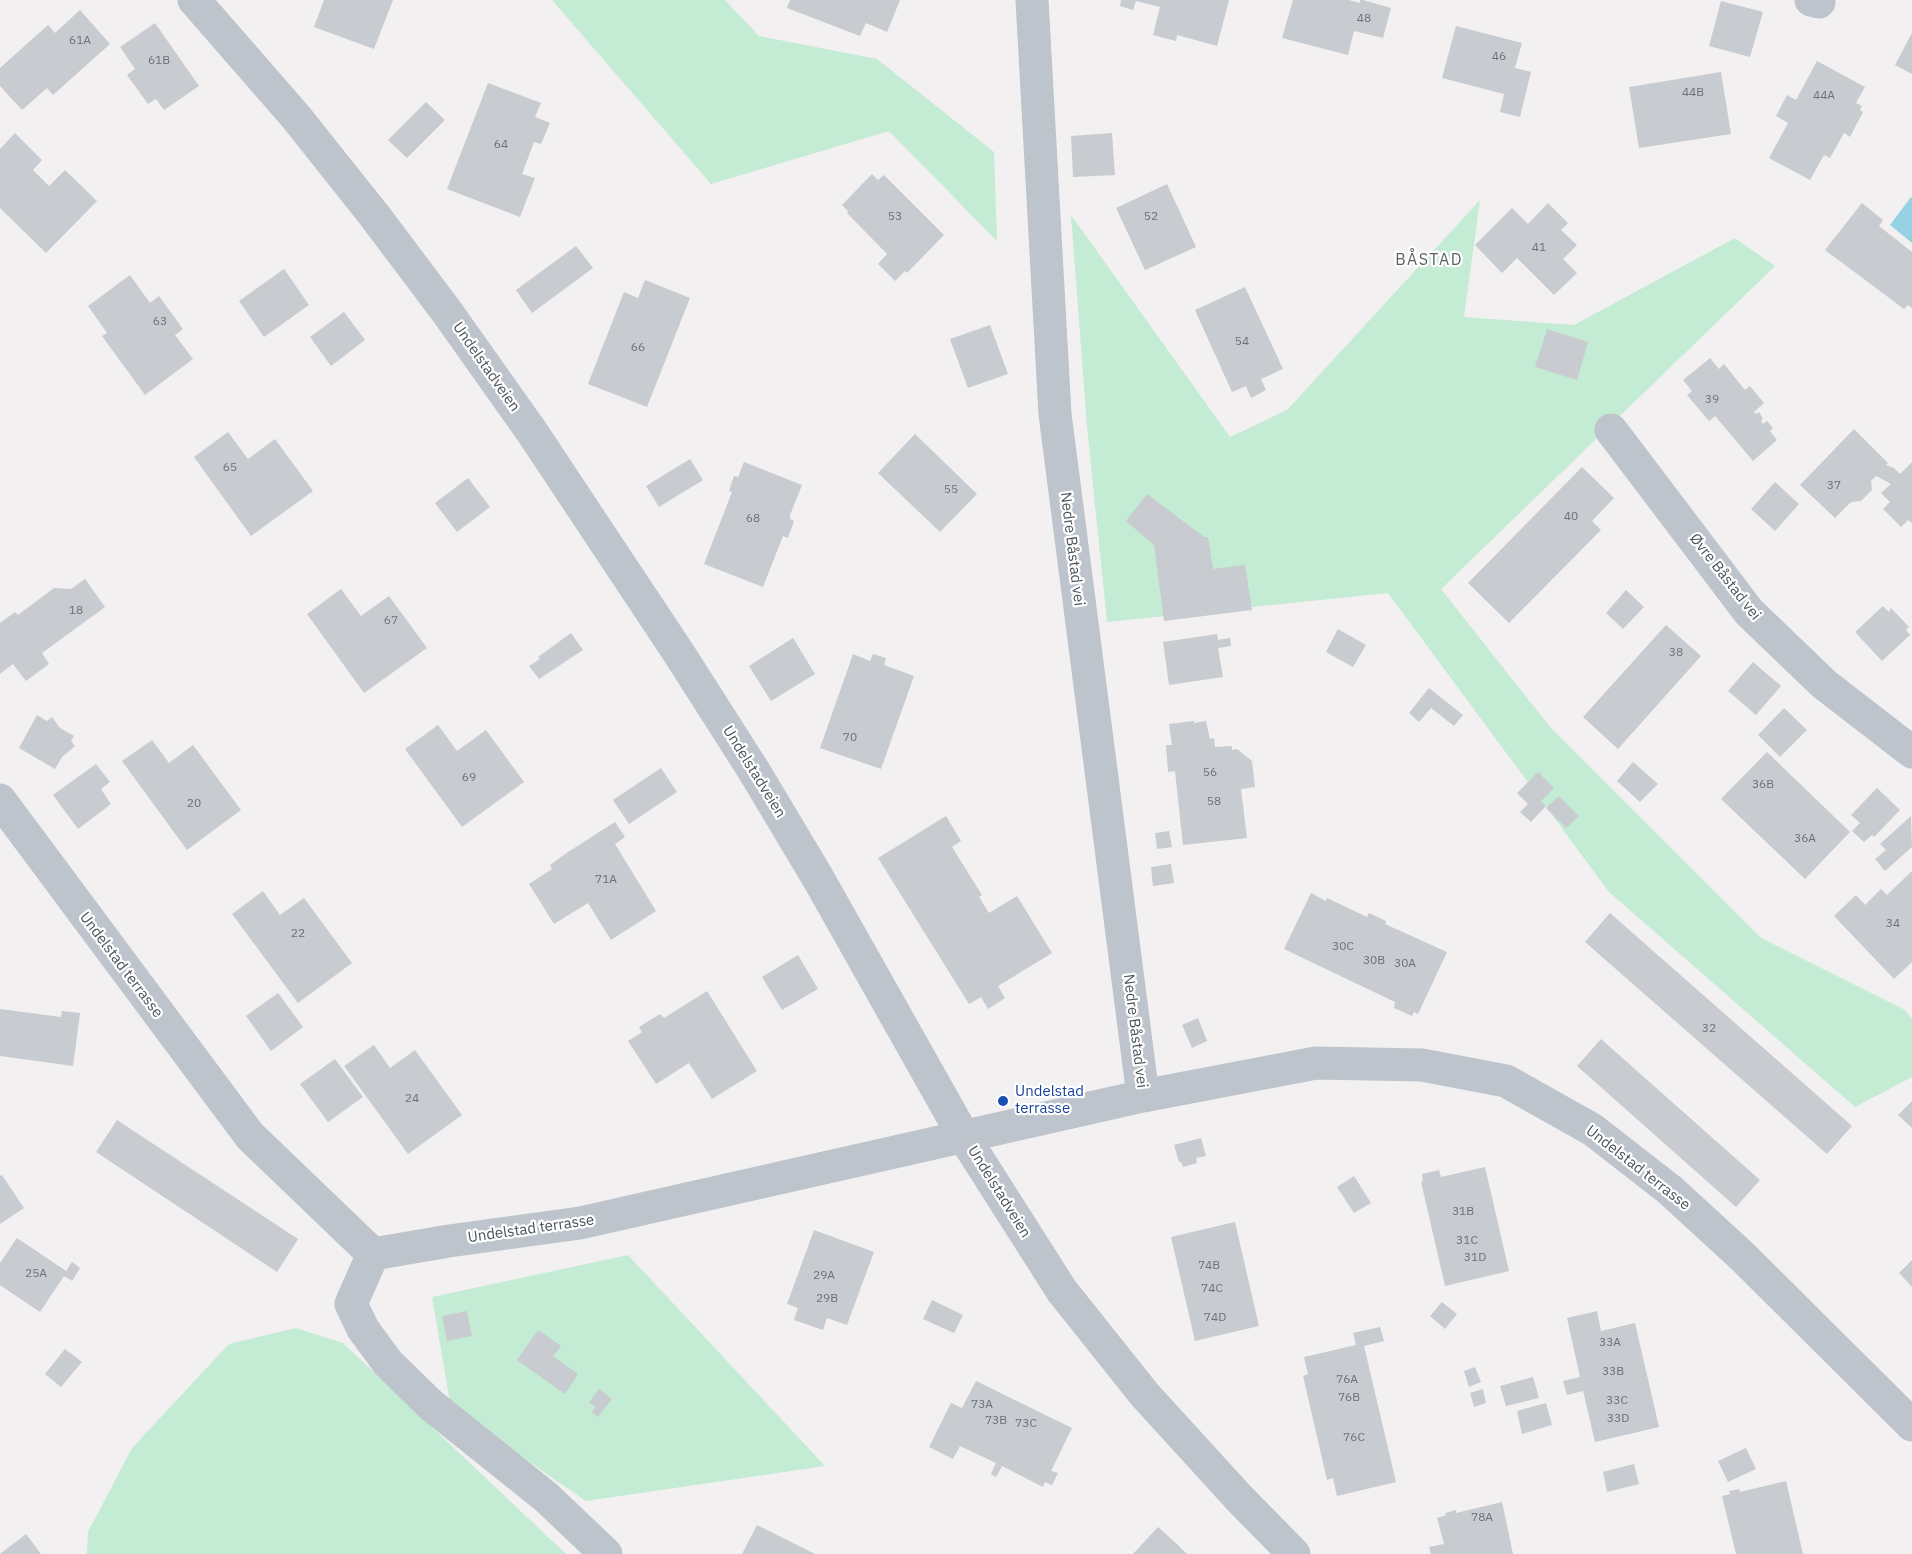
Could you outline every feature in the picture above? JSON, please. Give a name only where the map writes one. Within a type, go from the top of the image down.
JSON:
[{"type":"street","name":"Undelstadveien","points":[[194,0],[296,117],[375,215],[532,432],[754,771],[818,878],[964,1137],[1062,1291],[1145,1395],[1239,1498],[1294,1554]]},
{"type":"street","name":"Nedre Båstad vei","points":[[1032,0],[1055,414],[1143,1096]]},
{"type":"street","name":"Øvre Båstad vei","points":[[1611,430],[1749,612],[1824,684],[1912,752]]},
{"type":"street","name":"Undelstad terrasse","points":[[0,800],[250,1136],[373,1254],[580,1223],[1143,1096],[1316,1063],[1422,1065],[1506,1081],[1593,1130],[1670,1190],[1743,1257],[1912,1425]]},
{"type":"street","points":[[373,1254],[351,1304],[363,1329],[388,1363],[431,1405],[546,1497],[606,1554]]},
{"type":"green space","points":[[552,0],[725,0],[759,36],[877,59],[994,152],[997,241],[889,131],[711,184]]},
{"type":"green space","points":[[1480,200],[1464,317],[1574,325],[1735,238],[1775,266],[1441,589],[1550,727],[1761,938],[1905,1010],[1912,1019],[1912,1077],[1855,1107],[1609,892],[1388,593],[1107,622],[1087,426],[1071,215],[1230,437],[1287,410]]},
{"type":"green space","points":[[628,1255],[825,1466],[586,1501],[451,1408],[432,1297]]},
{"type":"green space","points":[[296,1328],[343,1343],[566,1554],[87,1554],[88,1532],[132,1448],[229,1344]]},
{"type":"water","points":[[1912,198],[1912,243],[1890,225]]},
{"type":"building","points":[[324,0],[393,0],[374,49],[314,27]]},
{"type":"building","points":[[790,0],[900,0],[887,32],[866,23],[860,36],[787,8]]},
{"type":"building","points":[[1121,0],[1229,0],[1217,46],[1177,35],[1176,41],[1153,35],[1160,7],[1136,1],[1133,10],[1120,6]]},
{"type":"building","points":[[1293,0],[1349,0],[1360,3],[1360,0],[1363,0],[1391,8],[1383,38],[1354,31],[1348,55],[1282,38]]},
{"type":"building","points":[[1721,1],[1763,12],[1750,57],[1709,46]]},
{"type":"building","points":[[80,10],[110,44],[53,95],[47,88],[22,110],[0,86],[0,68],[48,25],[55,33]]},
{"type":"building","points":[[155,23],[199,86],[164,110],[156,99],[148,104],[127,75],[135,69],[120,47]]},
{"type":"building","points":[[1456,26],[1522,43],[1515,68],[1531,72],[1520,117],[1500,112],[1504,94],[1442,78]]},
{"type":"building","points":[[1912,33],[1912,74],[1895,65]]},
{"type":"building","points":[[1817,61],[1865,87],[1856,103],[1862,106],[1860,110],[1863,112],[1850,137],[1844,133],[1830,158],[1824,155],[1810,180],[1769,158],[1788,123],[1776,116],[1787,95],[1796,100]]},
{"type":"building","points":[[1721,72],[1731,134],[1639,148],[1629,87]]},
{"type":"building","points":[[488,83],[541,103],[535,117],[550,123],[541,144],[534,142],[522,174],[535,178],[520,217],[447,189]]},
{"type":"building","points":[[426,102],[445,120],[407,158],[388,140]]},
{"type":"building","points":[[15,133],[42,160],[33,170],[49,186],[65,170],[97,201],[46,253],[0,208],[0,149]]},
{"type":"building","points":[[1112,133],[1115,175],[1073,177],[1071,136]]},
{"type":"building","points":[[872,174],[878,180],[884,175],[944,235],[907,273],[905,271],[895,281],[878,264],[887,254],[842,205]]},
{"type":"building","points":[[1167,184],[1196,247],[1145,270],[1116,208]]},
{"type":"building","points":[[1548,203],[1568,223],[1561,230],[1577,245],[1563,259],[1577,273],[1554,295],[1517,258],[1502,273],[1475,245],[1512,208],[1528,224]]},
{"type":"building","points":[[1862,203],[1883,220],[1879,226],[1912,252],[1912,308],[1908,305],[1904,309],[1825,250]]},
{"type":"building","points":[[576,246],[593,268],[532,313],[516,290]]},
{"type":"building","points":[[284,269],[309,305],[264,337],[239,301]]},
{"type":"building","points":[[130,275],[150,303],[159,296],[183,329],[175,335],[193,359],[145,395],[102,336],[107,333],[88,306]]},
{"type":"building","points":[[645,280],[690,298],[647,407],[588,384],[624,292],[638,298]]},
{"type":"building","points":[[1245,287],[1283,369],[1261,379],[1266,390],[1251,398],[1246,386],[1232,392],[1195,310]]},
{"type":"building","points":[[344,312],[365,340],[331,366],[310,337]]},
{"type":"building","points":[[990,325],[1008,374],[968,388],[950,339]]},
{"type":"building","points":[[1547,329],[1588,342],[1577,380],[1535,367]]},
{"type":"building","points":[[1710,358],[1719,369],[1724,364],[1745,390],[1750,386],[1764,403],[1754,412],[1756,414],[1759,412],[1763,424],[1767,421],[1773,428],[1770,431],[1777,440],[1753,461],[1715,416],[1709,421],[1687,395],[1692,391],[1683,380]]},
{"type":"building","points":[[1854,429],[1888,463],[1886,465],[1894,468],[1900,474],[1912,462],[1912,523],[1908,520],[1901,527],[1883,509],[1890,502],[1881,493],[1891,484],[1876,476],[1871,481],[1872,490],[1861,501],[1851,502],[1835,518],[1800,485]]},
{"type":"building","points":[[228,432],[248,459],[275,439],[313,491],[251,536],[194,457]]},
{"type":"building","points":[[915,434],[977,494],[940,532],[878,473]]},
{"type":"building","points":[[690,459],[703,480],[659,507],[646,486]]},
{"type":"building","points":[[744,462],[802,485],[790,515],[790,519],[794,521],[788,538],[783,536],[763,587],[704,564],[732,492],[729,491],[734,476],[738,477]]},
{"type":"building","points":[[1582,467],[1614,498],[1592,521],[1601,530],[1509,623],[1468,583]]},
{"type":"building","points":[[468,478],[490,507],[457,532],[435,503]]},
{"type":"building","points":[[1775,482],[1799,504],[1775,531],[1751,509]]},
{"type":"building","points":[[1147,494],[1204,537],[1208,537],[1213,569],[1245,565],[1252,610],[1164,621],[1154,545],[1126,521]]},
{"type":"building","points":[[85,579],[105,607],[42,653],[49,664],[26,681],[13,664],[0,674],[0,623],[15,612],[18,615],[54,588],[71,589]]},
{"type":"building","points":[[341,589],[361,616],[389,596],[427,648],[364,693],[307,614]]},
{"type":"building","points":[[1626,590],[1644,607],[1623,629],[1606,613]]},
{"type":"building","points":[[1883,606],[1889,612],[1891,608],[1909,627],[1906,630],[1910,635],[1882,661],[1855,632]]},
{"type":"building","points":[[1666,625],[1701,656],[1618,749],[1583,717]]},
{"type":"building","points":[[1338,629],[1366,645],[1353,667],[1326,652]]},
{"type":"building","points":[[571,633],[583,650],[539,679],[529,666]]},
{"type":"building","points":[[1217,634],[1218,640],[1230,638],[1231,646],[1218,648],[1223,677],[1169,685],[1163,642]]},
{"type":"building","points":[[793,638],[815,674],[771,701],[749,666]]},
{"type":"building","points":[[853,654],[870,661],[873,654],[886,658],[884,665],[914,676],[881,769],[820,748]]},
{"type":"building","points":[[1753,662],[1781,686],[1756,715],[1728,691]]},
{"type":"building","points":[[1429,688],[1463,715],[1454,726],[1431,708],[1419,722],[1409,713]]},
{"type":"building","points":[[1784,708],[1807,730],[1780,757],[1758,735]]},
{"type":"building","points":[[37,715],[47,721],[52,717],[60,728],[74,736],[71,741],[75,746],[62,757],[55,769],[19,748]]},
{"type":"building","points":[[1194,721],[1194,723],[1206,721],[1210,739],[1214,738],[1215,747],[1232,746],[1232,750],[1237,749],[1252,761],[1255,787],[1241,789],[1247,838],[1183,845],[1175,771],[1168,772],[1166,745],[1172,745],[1169,724]]},
{"type":"building","points":[[438,725],[457,751],[486,730],[524,782],[462,827],[405,749]]},
{"type":"building","points":[[152,740],[169,763],[193,745],[241,810],[187,850],[122,761]]},
{"type":"building","points":[[1767,752],[1850,832],[1805,879],[1721,799]]},
{"type":"building","points":[[1633,762],[1658,784],[1640,802],[1617,781]]},
{"type":"building","points":[[96,764],[110,782],[101,789],[111,804],[78,829],[53,795]]},
{"type":"building","points":[[661,768],[677,792],[629,824],[613,800]]},
{"type":"building","points":[[1538,772],[1554,788],[1541,801],[1546,806],[1531,822],[1520,812],[1528,804],[1517,793]]},
{"type":"building","points":[[1877,788],[1900,810],[1874,837],[1872,835],[1864,842],[1852,831],[1860,823],[1851,815]]},
{"type":"building","points":[[1559,796],[1579,816],[1566,828],[1546,808]]},
{"type":"building","points":[[946,816],[961,841],[952,847],[982,895],[979,897],[989,913],[1017,896],[1052,953],[998,986],[1005,998],[988,1009],[981,997],[969,1004],[878,858]]},
{"type":"building","points":[[1911,816],[1912,847],[1885,871],[1875,859],[1886,850],[1880,844]]},
{"type":"building","points":[[615,822],[625,837],[615,844],[656,911],[611,940],[588,903],[554,924],[529,884],[552,869],[550,865],[568,852]]},
{"type":"building","points":[[1169,831],[1172,847],[1157,849],[1155,833]]},
{"type":"building","points":[[1171,864],[1174,883],[1153,886],[1151,867]]},
{"type":"building","points":[[1912,871],[1912,962],[1894,979],[1834,916],[1856,895],[1865,905],[1881,889],[1887,895]]},
{"type":"building","points":[[263,891],[280,915],[304,898],[352,963],[298,1003],[232,914]]},
{"type":"building","points":[[1311,893],[1367,917],[1369,913],[1386,921],[1385,924],[1447,952],[1418,1014],[1414,1012],[1412,1016],[1394,1008],[1395,1002],[1284,949]]},
{"type":"building","points":[[1610,913],[1852,1126],[1827,1154],[1585,942]]},
{"type":"building","points":[[798,955],[818,989],[782,1010],[762,977]]},
{"type":"building","points":[[707,991],[757,1071],[712,1099],[689,1063],[656,1084],[628,1041],[642,1032],[639,1027],[660,1014],[664,1018]]},
{"type":"building","points":[[278,993],[303,1027],[271,1051],[246,1016]]},
{"type":"building","points":[[0,1009],[61,1017],[62,1011],[80,1013],[73,1066],[0,1056]]},
{"type":"building","points":[[1198,1018],[1207,1041],[1192,1048],[1182,1025]]},
{"type":"building","points":[[1601,1039],[1760,1180],[1736,1207],[1577,1066]]},
{"type":"building","points":[[374,1045],[390,1068],[415,1050],[462,1115],[408,1154],[344,1066]]},
{"type":"building","points":[[335,1059],[363,1097],[328,1122],[300,1084]]},
{"type":"building","points":[[1912,1101],[1912,1128],[1898,1115]]},
{"type":"building","points":[[117,1120],[298,1239],[277,1272],[96,1152]]},
{"type":"building","points":[[1201,1138],[1206,1156],[1196,1158],[1197,1163],[1183,1167],[1179,1162],[1174,1145]]},
{"type":"building","points":[[1485,1167],[1509,1271],[1445,1286],[1421,1182],[1423,1181],[1422,1174],[1439,1170],[1441,1177]]},
{"type":"building","points":[[2,1175],[24,1208],[0,1224],[0,1176]]},
{"type":"building","points":[[1354,1176],[1371,1203],[1354,1213],[1337,1187]]},
{"type":"building","points":[[1235,1222],[1259,1326],[1195,1341],[1171,1237]]},
{"type":"building","points":[[814,1230],[874,1252],[847,1325],[827,1318],[823,1330],[794,1320],[798,1308],[787,1304]]},
{"type":"building","points":[[17,1238],[66,1271],[72,1262],[80,1268],[72,1281],[64,1276],[40,1312],[0,1285],[0,1263]]},
{"type":"building","points":[[1912,1260],[1912,1287],[1899,1273]]},
{"type":"building","points":[[932,1300],[963,1315],[954,1333],[923,1319]]},
{"type":"building","points":[[1442,1302],[1457,1314],[1445,1329],[1430,1316]]},
{"type":"building","points":[[467,1311],[472,1336],[447,1341],[442,1316]]},
{"type":"building","points":[[1597,1311],[1601,1331],[1635,1323],[1659,1427],[1595,1442],[1583,1391],[1567,1395],[1563,1381],[1580,1377],[1567,1318]]},
{"type":"building","points":[[1380,1327],[1384,1341],[1364,1346],[1396,1482],[1337,1496],[1333,1478],[1327,1480],[1303,1376],[1308,1374],[1304,1357],[1356,1345],[1353,1333]]},
{"type":"building","points":[[538,1330],[561,1346],[553,1356],[578,1374],[565,1394],[517,1360]]},
{"type":"building","points":[[65,1349],[82,1362],[61,1387],[45,1374]]},
{"type":"building","points":[[1475,1367],[1481,1382],[1469,1387],[1464,1371]]},
{"type":"building","points":[[1533,1377],[1539,1398],[1506,1406],[1500,1386]]},
{"type":"building","points":[[976,1381],[1072,1428],[1051,1471],[1058,1473],[1052,1485],[1045,1482],[1043,1487],[1002,1466],[996,1477],[991,1474],[996,1463],[960,1446],[953,1459],[929,1447],[951,1403],[962,1408]]},
{"type":"building","points":[[599,1389],[612,1399],[598,1417],[592,1412],[596,1407],[589,1403]]},
{"type":"building","points":[[1483,1389],[1486,1403],[1474,1407],[1470,1393]]},
{"type":"building","points":[[1546,1403],[1552,1425],[1522,1434],[1517,1411]]},
{"type":"building","points":[[1746,1448],[1756,1469],[1728,1482],[1718,1461]]},
{"type":"building","points":[[1634,1464],[1639,1484],[1607,1492],[1603,1472]]},
{"type":"building","points":[[1786,1481],[1803,1554],[1736,1554],[1722,1496],[1730,1494],[1729,1491],[1739,1489],[1740,1492]]},
{"type":"building","points":[[1502,1502],[1513,1554],[1431,1554],[1429,1547],[1444,1544],[1437,1518],[1456,1510],[1456,1513]]},
{"type":"building","points":[[757,1525],[815,1554],[742,1554]]},
{"type":"building","points":[[1158,1527],[1178,1545],[1187,1554],[1133,1554]]},
{"type":"building","points":[[26,1534],[41,1554],[0,1554]]},
{"type":"place","name":"Undelstad terrasse","points":[[1003,1101]]},
{"type":"district","name":"BÅSTAD","points":[[1429,260]]}]
